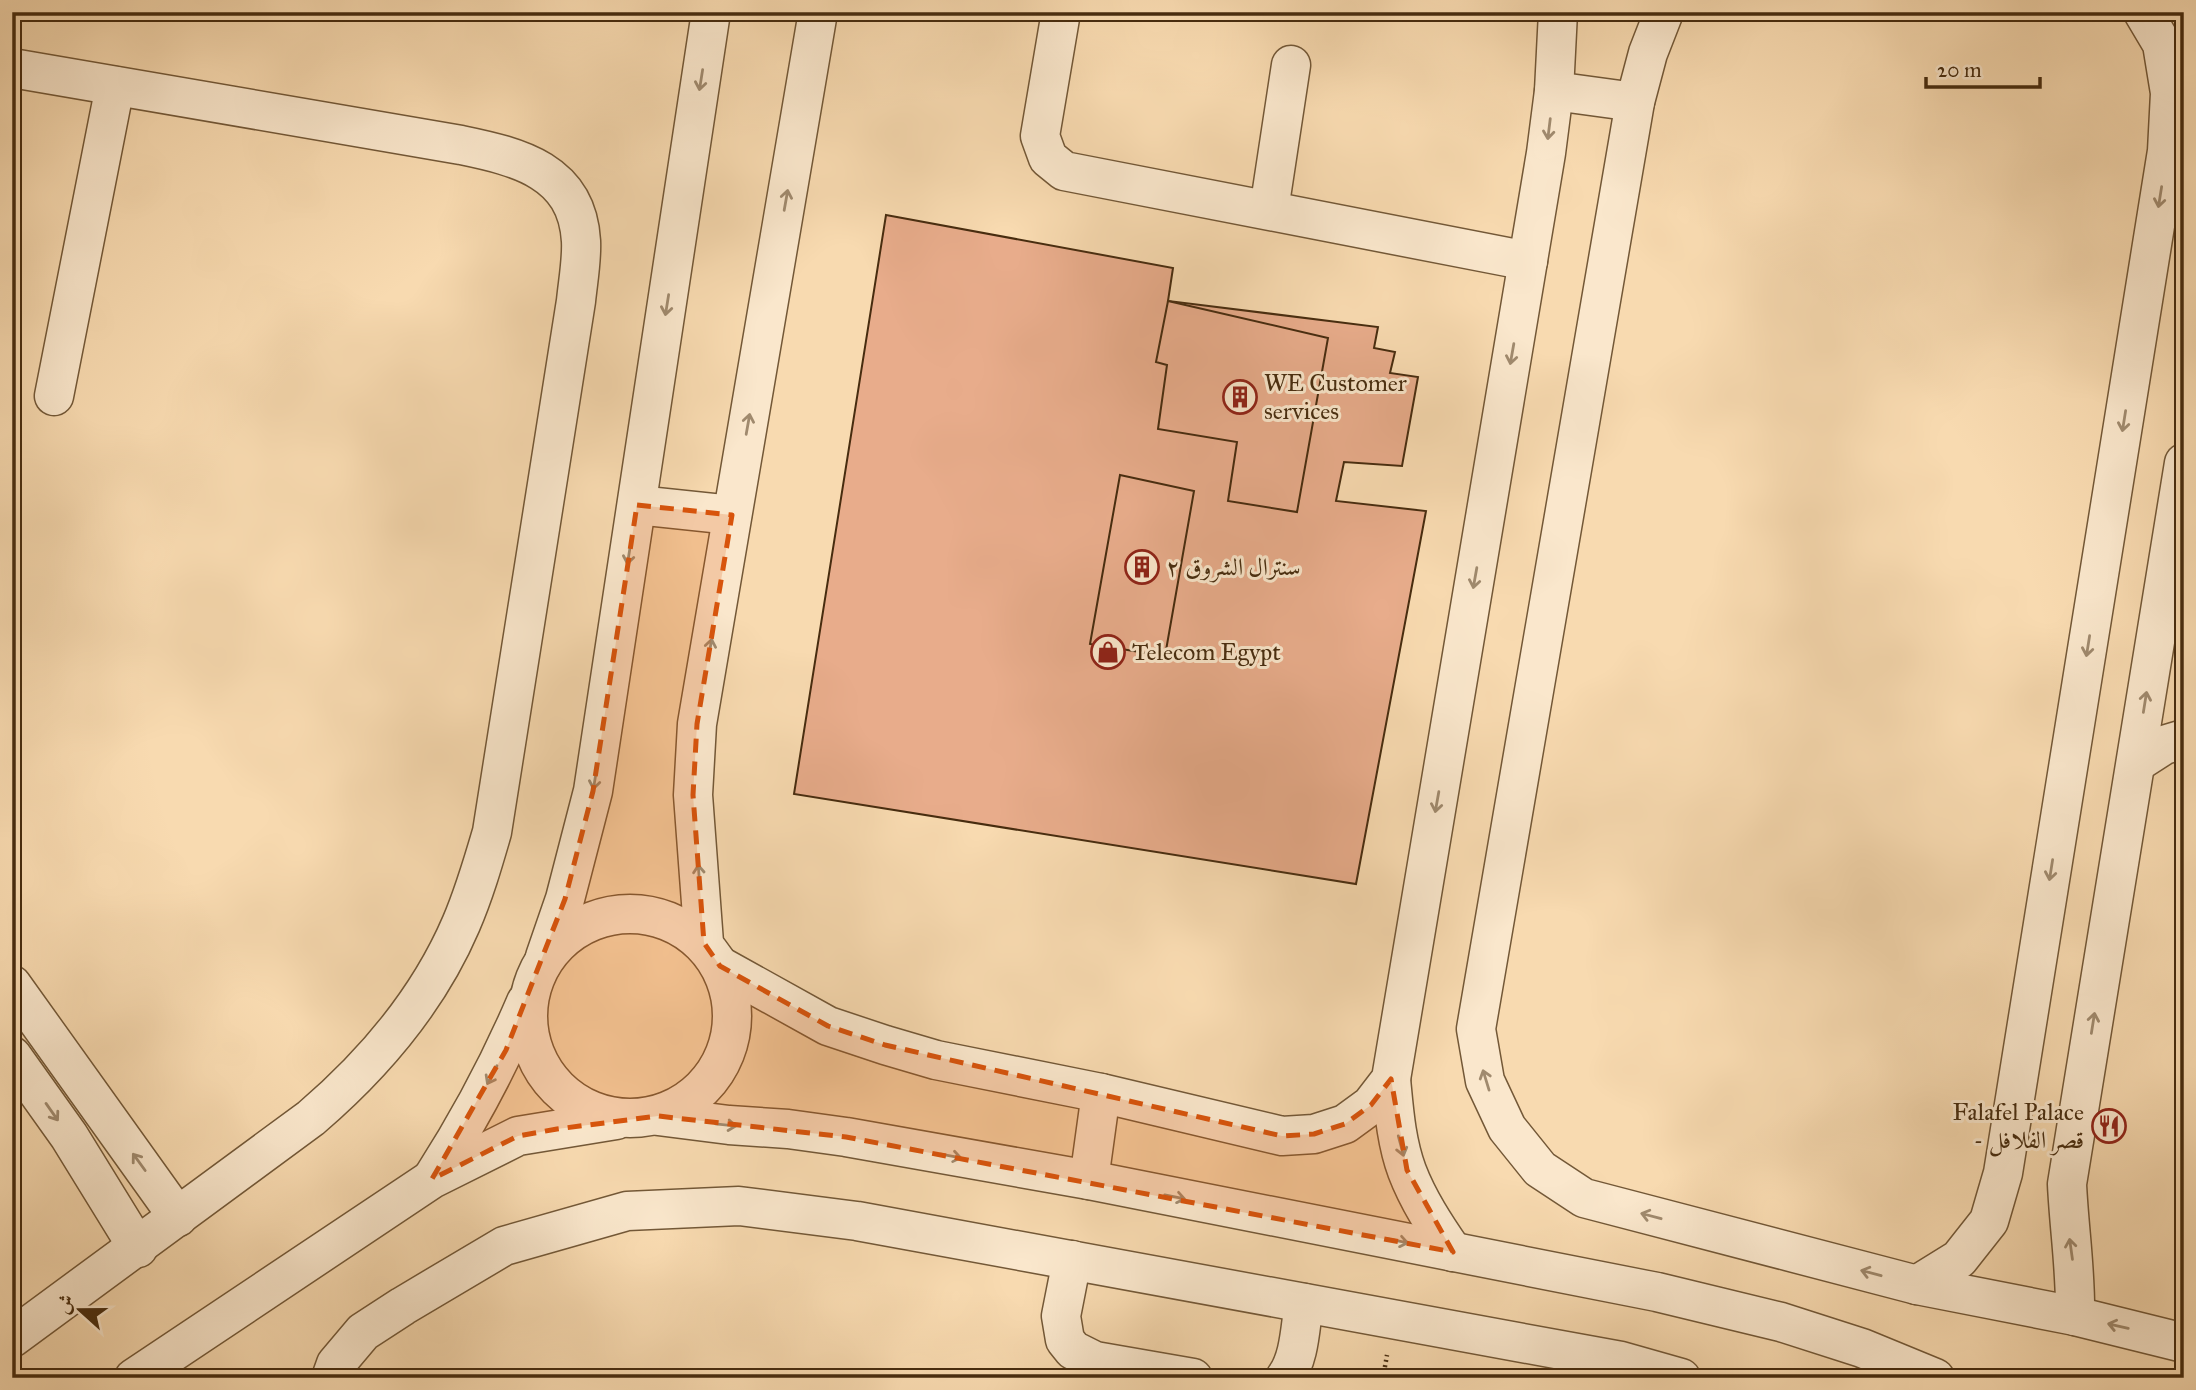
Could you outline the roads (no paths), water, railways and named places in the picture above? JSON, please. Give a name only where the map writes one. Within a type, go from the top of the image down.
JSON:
[{"type":"street","points":[[432,1179],[460,1136],[506,1050],[538,974],[565,899],[593,791],[711,12]]},
{"type":"street","points":[[134,1378],[432,1179],[518,1136],[640,1117],[691,1099],[717,1072],[731,1038],[732,1001],[712,954],[693,795],[697,724],[818,12]]},
{"type":"street","points":[[1061,12],[1040,136],[1042,147],[1055,165],[1065,171],[1528,261]]},
{"type":"street","points":[[1453,1252],[1427,1213],[1407,1170],[1395,1125],[1391,1079],[1528,261],[1553,91],[1558,12]]},
{"type":"street","points":[[1664,12],[1648,52],[1635,102],[1476,1029],[1485,1081],[1507,1128],[1540,1169],[1584,1198],[1917,1285],[2076,1317],[2184,1343]]},
{"type":"street","points":[[1917,1285],[1959,1259],[1982,1231],[1989,1221],[2003,1173],[2168,150],[2171,93],[2162,44],[2143,12]]},
{"type":"street","points":[[1269,211],[1291,65]]},
{"type":"street","points":[[12,68],[461,145],[515,157],[543,170],[564,190],[577,216],[581,242],[576,301],[501,784],[492,832],[461,926],[412,1011],[382,1050],[348,1086],[311,1118],[138,1248],[12,1338]]},
{"type":"street","points":[[54,396],[115,86]]},
{"type":"street","points":[[1553,91],[1635,102]]},
{"type":"street","points":[[2076,1317],[2076,1284],[2069,1235],[2067,1184],[2136,763],[2170,649],[2184,463]]},
{"type":"street","points":[[637,505],[732,516]]},
{"type":"street","points":[[2136,763],[2164,746],[2184,739]]},
{"type":"street","points":[[1391,1079],[1371,1105],[1345,1124],[1314,1134],[1282,1136],[1101,1093],[936,1060],[828,1026],[712,954],[674,922],[639,913],[604,916],[571,931],[538,974],[528,1026],[537,1061],[557,1090],[587,1111],[788,1129],[846,1137],[1089,1180],[1657,1292],[1781,1322],[1862,1348],[1935,1378]]},
{"type":"street","points":[[12,985],[178,1217]]},
{"type":"street","points":[[12,1056],[69,1136],[138,1248]]},
{"type":"street","points":[[1089,1180],[1101,1093]]},
{"type":"street","points":[[331,1378],[336,1364],[363,1332],[504,1247],[627,1211],[739,1206],[857,1221],[1072,1260],[1621,1362],[1681,1378]]},
{"type":"street","points":[[1072,1260],[1061,1316],[1065,1340],[1073,1350],[1095,1361],[1193,1378]]},
{"type":"street","points":[[1285,1378],[1295,1359],[1304,1303]]},
{"type":"place","name":"WE Customer services","points":[[1240,397]]},
{"type":"place","name":"سنترال الشروق ٢","points":[[1142,567]]},
{"type":"place","name":"Telecom Egypt","points":[[1108,652]]},
{"type":"place","name":"Falafel Palace - قصر الفلافل","points":[[2109,1126]]}]
